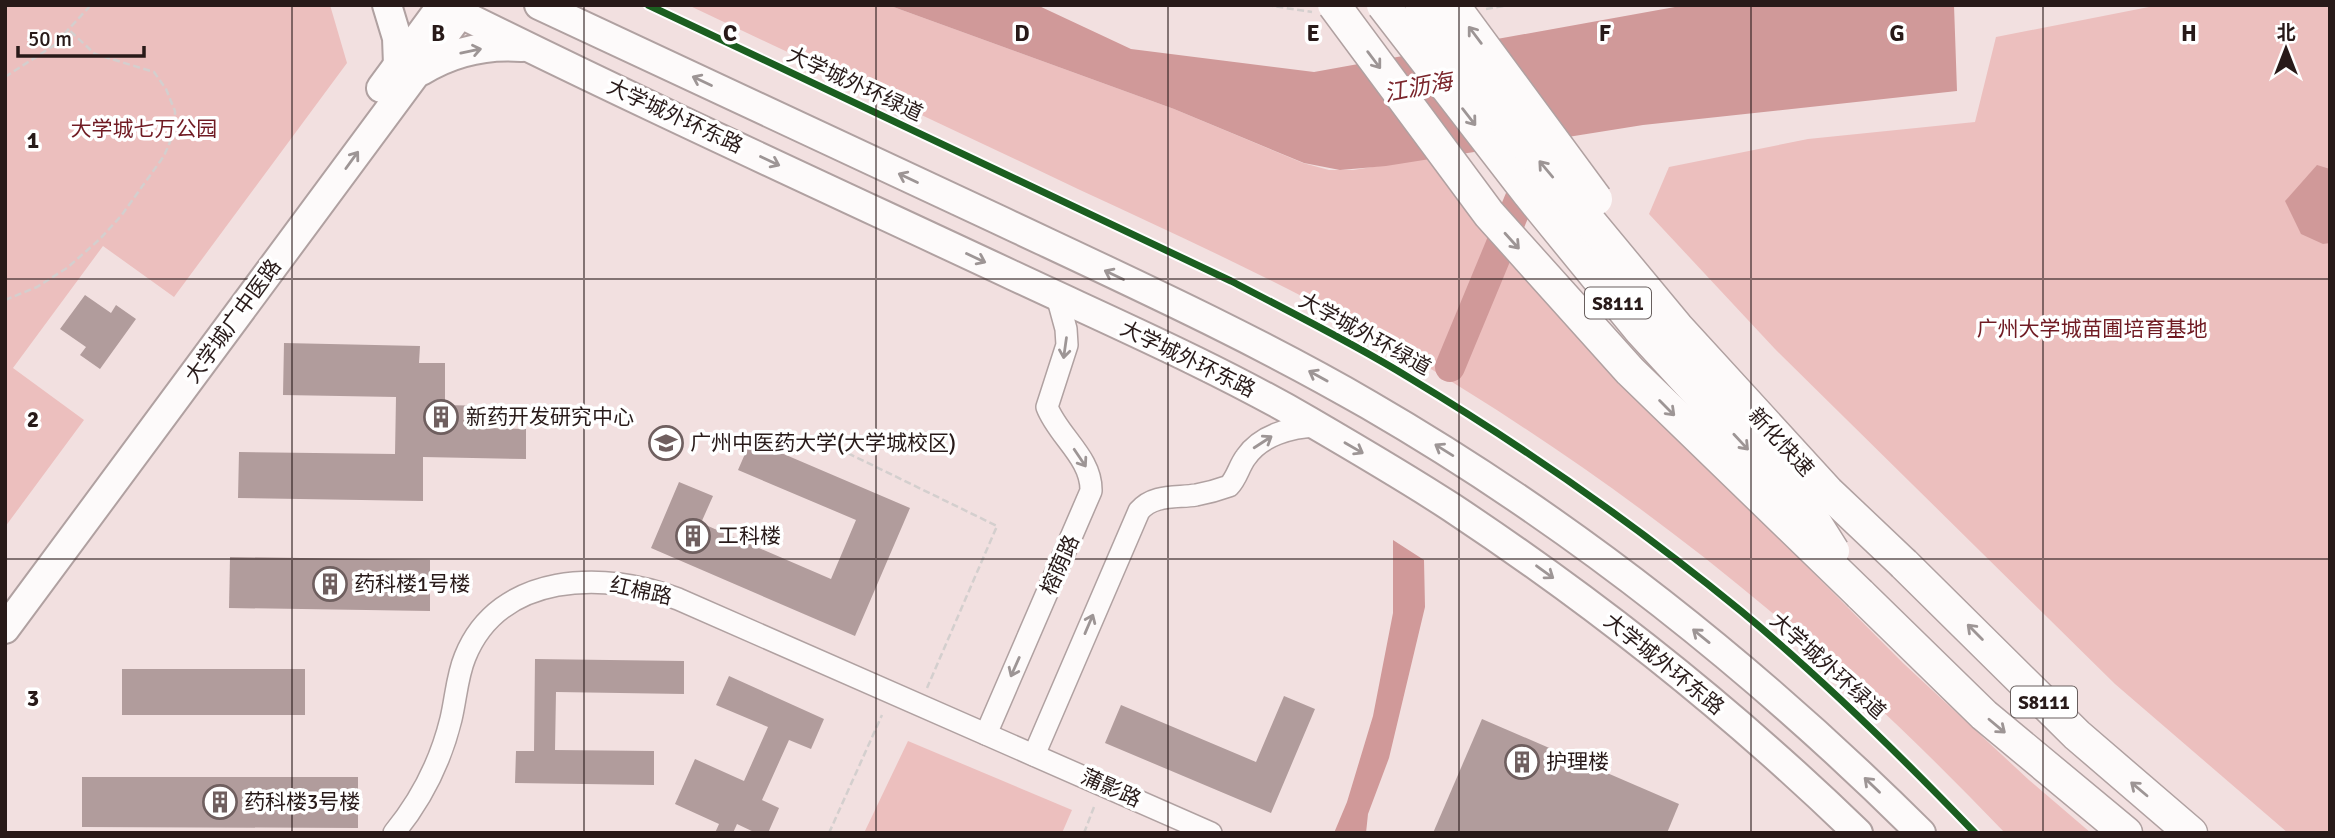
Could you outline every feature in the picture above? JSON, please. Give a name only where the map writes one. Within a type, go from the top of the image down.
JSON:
[{"type":"highway","points":[[1334,5],[1489,215],[1630,371],[1860,594]]},
{"type":"highway","name":"新化快速","points":[[1382,5],[1529,194],[1640,330],[1811,516],[1860,594],[1984,715],[2126,833]]},
{"type":"highway","name":"新化快速","points":[[1421,5],[1493,105],[1677,327],[1828,492],[2077,735],[2192,833]]},
{"type":"highway","points":[[1453,5],[1661,286],[1903,564]]},
{"type":"main road","points":[[387,5],[406,70],[463,52],[499,46],[531,48]]},
{"type":"main road","name":"大学城外环东路","points":[[540,5],[1107,271],[1290,361],[1398,422],[1488,479],[1589,550],[1686,624],[1837,751],[1921,833]]},
{"type":"main road","points":[[570,5],[603,35]]},
{"type":"main road","name":"大学城广中医路","points":[[5,629],[448,8]]},
{"type":"main road","name":"大学城外环东路","points":[[448,8],[1199,364],[1317,426],[1449,505],[1563,585],[1733,720],[1807,784],[1858,833]]},
{"type":"main road","name":"大学城广中医路","points":[[5,598],[406,70]]},
{"type":"lane","name":"榕荫路","points":[[986,734],[1091,491],[1088,471],[1056,425],[1048,407],[1068,345],[1057,296]]},
{"type":"lane","points":[[1034,755],[1139,511],[1161,498],[1194,495],[1228,486],[1247,456],[1263,441],[1287,431],[1317,426]]},
{"type":"lane","name":"红棉路","points":[[394,833],[419,798],[437,761],[451,721],[462,665],[475,636],[494,614],[515,599],[539,588],[561,584],[619,583],[663,593],[1010,744]]},
{"type":"lane","name":"蒲影路","points":[[1010,744],[1211,833]]},
{"type":"path","points":[[5,77],[33,61],[69,30],[90,5]]},
{"type":"path","points":[[5,300],[37,287],[67,268],[100,239],[121,216],[164,156],[175,130],[175,111],[166,89],[154,72],[95,54],[69,30]]},
{"type":"path","points":[[829,444],[997,527],[926,691]]},
{"type":"path","points":[[829,833],[882,715]]},
{"type":"path","points":[[1084,833],[1094,807]]},
{"type":"green space","name":"大学城七万公园","points":[[5,5],[330,5],[347,63],[174,297],[103,246],[13,368],[84,420],[5,527]]},
{"type":"green space","points":[[688,5],[888,5],[1174,109],[1303,163],[1329,170],[1353,170],[1449,155],[1706,462],[1759,518],[1903,663],[2029,780],[2091,833],[2005,833],[1861,691],[1727,576],[1595,476],[1411,357],[1248,269]]},
{"type":"green space","name":"广州大学城苗圃培育基地","points":[[2159,5],[2330,5],[2330,833],[2288,833],[2115,684],[1775,349],[1649,214],[1669,167],[1808,139],[1975,122],[1996,37]]},
{"type":"green space","points":[[908,741],[1072,810],[1062,833],[864,833]]},
{"type":"water","name":"江沥海","points":[[888,5],[1037,5],[1131,49],[1314,72],[1686,5],[1954,5],[1957,91],[1643,125],[1386,166],[1340,170],[1304,163],[1174,109]]},
{"type":"water","points":[[2317,165],[2330,169],[2330,243],[2323,244],[2301,234],[2285,201]]},
{"type":"water","points":[[1393,540],[1424,560],[1425,607],[1389,758],[1368,814],[1366,833],[1334,833],[1347,802],[1373,716],[1393,613]]},
{"type":"building","points":[[85,295],[111,313],[116,305],[136,319],[100,369],[80,355],[86,347],[60,329]]},
{"type":"building","name":"新药开发研究中心","points":[[284,343],[420,346],[419,363],[445,363],[445,405],[486,406],[486,428],[526,429],[526,459],[423,457],[423,501],[238,498],[239,452],[395,454],[396,397],[283,395]]},
{"type":"building","name":"工科楼","points":[[751,440],[910,508],[855,636],[651,548],[679,482],[713,496],[701,523],[831,579],[856,520],[738,470]]},
{"type":"building","name":"药科楼1号楼","points":[[230,557],[430,560],[430,611],[229,608]]},
{"type":"building","points":[[535,659],[684,661],[684,694],[556,692],[555,750],[654,751],[654,785],[515,783],[516,751],[534,751]]},
{"type":"building","points":[[122,669],[305,669],[305,715],[122,715]]},
{"type":"building","points":[[729,676],[824,719],[811,749],[789,740],[762,800],[779,808],[768,833],[756,833],[737,824],[733,833],[715,833],[719,824],[675,804],[695,759],[744,781],[768,727],[716,705]]},
{"type":"building","points":[[1284,696],[1315,709],[1271,813],[1105,743],[1121,705],[1256,762]]},
{"type":"building","name":"护理楼","points":[[1482,719],[1679,804],[1667,833],[1433,833]]},
{"type":"building","name":"药科楼3号楼","points":[[82,777],[358,777],[358,828],[82,827]]},
{"type":"waterway","points":[[1450,367],[1533,167]]},
{"type":"cycle path","name":"大学城外环绿道","points":[[648,5],[1231,281],[1408,377],[1537,459],[1620,518],[1741,611],[1861,719],[1975,833]]},
{"type":"place","name":"新药开发研究中心","points":[[441,417]]},
{"type":"place","name":"广州中医药大学(大学城校区)","points":[[666,443]]},
{"type":"place","name":"工科楼","points":[[693,536]]},
{"type":"place","name":"药科楼1号楼","points":[[330,584]]},
{"type":"place","name":"护理楼","points":[[1522,762]]},
{"type":"place","name":"药科楼3号楼","points":[[220,802]]}]
